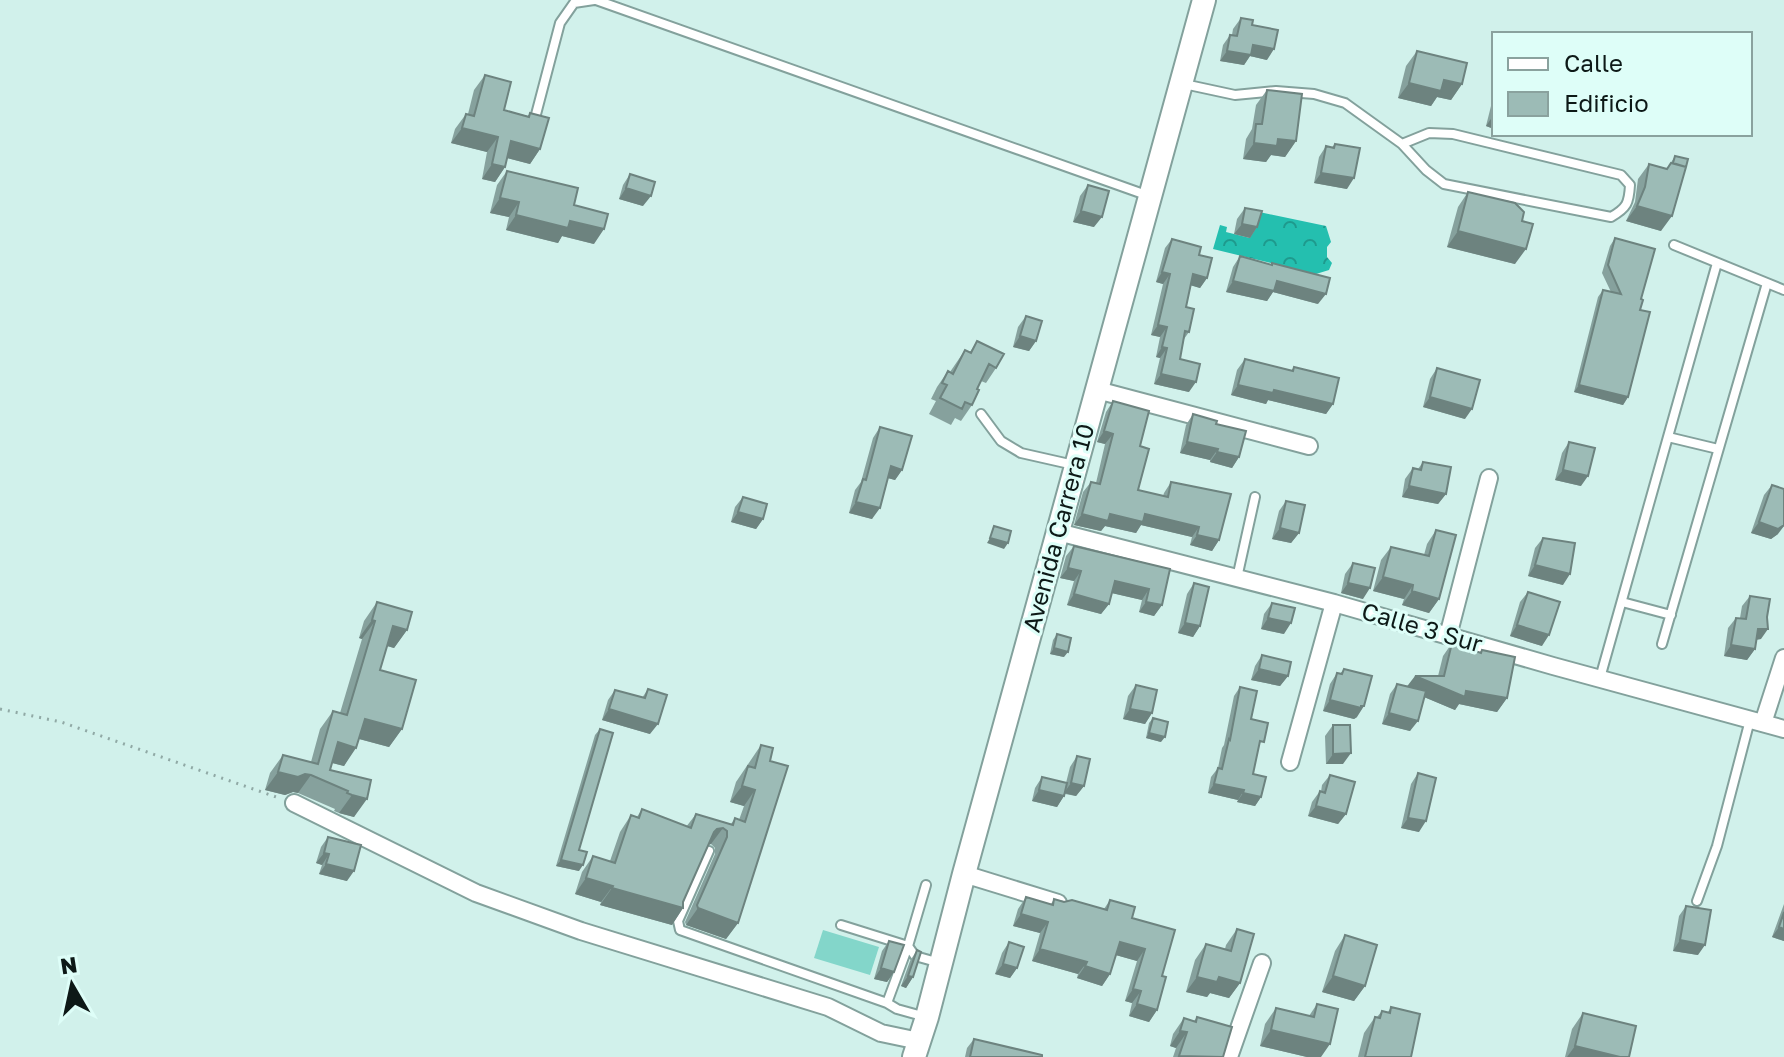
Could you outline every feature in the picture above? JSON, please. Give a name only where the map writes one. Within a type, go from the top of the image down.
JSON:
[{"type":"street","name":"Avenida Carrera 10","points":[[916,1049],[1204,0]]},
{"type":"street","points":[[1097,390],[1309,446]]},
{"type":"street","points":[[1448,636],[1489,478]]},
{"type":"street","name":"Calle 3 Sur","points":[[1058,532],[1334,603],[1784,729]]},
{"type":"street","points":[[1290,762],[1334,603]]},
{"type":"street","points":[[1756,722],[1784,658]]},
{"type":"street","points":[[294,803],[476,893],[581,931],[828,1007],[916,1049]]},
{"type":"street","points":[[964,874],[1058,903]]},
{"type":"street","points":[[1229,1057],[1262,963]]},
{"type":"lane","points":[[534,123],[560,23],[574,3],[595,0],[1150,197]]},
{"type":"lane","points":[[1181,84],[1235,95],[1276,91],[1314,94],[1345,103],[1402,144],[1444,184],[1611,217],[1623,211],[1630,199],[1630,185],[1621,175],[1499,145],[1453,134],[1429,133],[1402,144]]},
{"type":"lane","points":[[1674,245],[1784,290]]},
{"type":"lane","points":[[1599,679],[1717,263]]},
{"type":"lane","points":[[1662,644],[1767,283]]},
{"type":"lane","points":[[981,414],[1001,441],[1021,453],[1076,466]]},
{"type":"lane","points":[[1668,437],[1718,449]]},
{"type":"lane","points":[[1237,578],[1255,497]]},
{"type":"lane","points":[[1622,602],[1671,615]]},
{"type":"lane","points":[[1697,901],[1756,722]]},
{"type":"lane","points":[[709,851],[678,921],[680,930],[897,1009],[927,1017]]},
{"type":"lane","points":[[887,1003],[926,885]]},
{"type":"lane","points":[[841,925],[908,946],[915,956],[941,963]]},
{"type":"path","points":[[0,709],[61,722],[294,803]]},
{"type":"green space","points":[[1250,210],[1326,226],[1331,242],[1327,247],[1327,257],[1332,263],[1329,270],[1316,274],[1213,249],[1220,225],[1227,227],[1226,232],[1250,238]]},
{"type":"green space","points":[[823,930],[879,947],[870,975],[814,958]]},
{"type":"building","points":[[1241,18],[1253,20],[1252,25],[1278,30],[1274,49],[1253,45],[1251,55],[1227,51],[1230,35],[1237,36]]},
{"type":"building","points":[[1417,51],[1467,63],[1462,84],[1444,80],[1441,91],[1409,83]]},
{"type":"building","points":[[485,75],[511,82],[504,110],[529,117],[530,113],[549,118],[540,149],[511,141],[505,167],[492,164],[498,137],[462,128],[466,114],[474,116]]},
{"type":"building","points":[[1267,90],[1302,94],[1296,141],[1278,139],[1277,146],[1254,143],[1256,124],[1262,124]]},
{"type":"building","points":[[1335,144],[1360,148],[1354,178],[1321,173],[1326,146],[1334,148]]},
{"type":"building","points":[[1675,156],[1688,159],[1686,167],[1673,163]]},
{"type":"building","points":[[1671,163],[1686,167],[1672,216],[1637,206],[1645,187],[1649,164],[1667,169]]},
{"type":"building","points":[[507,171],[578,188],[574,205],[608,214],[604,229],[570,221],[568,228],[516,215],[519,202],[500,198]]},
{"type":"building","points":[[630,174],[655,182],[651,196],[626,188]]},
{"type":"building","points":[[1088,185],[1109,191],[1102,217],[1081,211]]},
{"type":"building","points":[[1468,192],[1515,203],[1524,212],[1522,221],[1533,224],[1526,249],[1458,231]]},
{"type":"building","points":[[1245,208],[1262,211],[1257,227],[1242,224]]},
{"type":"building","points":[[1615,238],[1655,249],[1640,310],[1650,312],[1628,397],[1579,385],[1603,290],[1621,294],[1608,265]]},
{"type":"building","points":[[1172,239],[1201,247],[1199,255],[1212,258],[1207,278],[1193,274],[1186,307],[1194,309],[1189,332],[1185,331],[1180,359],[1200,364],[1196,382],[1161,374],[1167,348],[1162,347],[1167,327],[1158,325],[1170,274],[1162,272]]},
{"type":"building","points":[[1240,256],[1330,278],[1326,294],[1277,281],[1274,291],[1233,281]]},
{"type":"building","points":[[1026,316],[1042,321],[1036,341],[1020,336]]},
{"type":"building","points":[[977,341],[1004,354],[996,368],[989,364],[972,405],[965,402],[962,409],[940,398],[947,385],[942,383],[948,371],[953,374],[965,350],[971,353]]},
{"type":"building","points":[[1245,359],[1339,378],[1333,404],[1238,385]]},
{"type":"building","points":[[1437,368],[1480,380],[1472,409],[1430,397]]},
{"type":"building","points":[[1113,401],[1149,411],[1140,446],[1149,449],[1138,490],[1168,497],[1171,482],[1231,494],[1219,540],[1197,535],[1199,527],[1145,514],[1143,522],[1110,514],[1108,521],[1082,514],[1091,482],[1100,484],[1113,434],[1104,431]]},
{"type":"building","points":[[1193,414],[1217,421],[1216,424],[1246,431],[1239,457],[1187,442]]},
{"type":"building","points":[[880,427],[912,436],[902,470],[891,466],[880,508],[856,502],[863,479],[866,480]]},
{"type":"building","points":[[1569,442],[1595,448],[1588,476],[1563,470]]},
{"type":"building","points":[[1423,462],[1451,467],[1446,494],[1409,486],[1413,468],[1421,470]]},
{"type":"building","points":[[1772,485],[1784,489],[1784,525],[1778,529],[1759,522]]},
{"type":"building","points":[[743,497],[767,504],[763,519],[738,512]]},
{"type":"building","points":[[1286,501],[1305,505],[1299,533],[1280,528]]},
{"type":"building","points":[[994,526],[1011,531],[1008,543],[990,538]]},
{"type":"building","points":[[1436,530],[1456,535],[1439,599],[1412,591],[1413,585],[1383,577],[1391,547],[1429,556]]},
{"type":"building","points":[[1543,538],[1575,543],[1570,574],[1535,565]]},
{"type":"building","points":[[1074,546],[1170,569],[1162,605],[1146,602],[1149,589],[1115,581],[1109,604],[1074,594],[1081,571],[1068,568]]},
{"type":"building","points":[[1353,563],[1375,568],[1370,588],[1348,583]]},
{"type":"building","points":[[1194,583],[1209,587],[1200,626],[1185,623]]},
{"type":"building","points":[[1528,592],[1560,602],[1549,635],[1517,625]]},
{"type":"building","points":[[1750,596],[1770,599],[1768,629],[1758,629],[1755,649],[1731,645],[1736,618],[1746,619]]},
{"type":"building","points":[[377,602],[412,612],[407,630],[393,626],[380,670],[416,680],[402,729],[365,719],[356,748],[338,742],[330,770],[371,780],[367,799],[311,775],[298,777],[278,772],[283,755],[318,764],[333,711],[347,715],[375,621],[372,620]]},
{"type":"building","points":[[1272,603],[1295,608],[1291,623],[1268,618]]},
{"type":"building","points":[[1057,634],[1071,638],[1068,652],[1054,648]]},
{"type":"building","points":[[1452,643],[1481,653],[1482,650],[1515,657],[1507,698],[1466,691],[1465,697],[1415,676],[1444,676]]},
{"type":"building","points":[[1262,655],[1291,662],[1288,676],[1259,669]]},
{"type":"building","points":[[1344,669],[1372,676],[1361,708],[1330,700],[1337,673],[1342,674]]},
{"type":"building","points":[[1397,684],[1426,691],[1418,721],[1389,713]]},
{"type":"building","points":[[1136,685],[1157,690],[1152,713],[1130,709]]},
{"type":"building","points":[[1240,687],[1257,691],[1251,719],[1268,723],[1264,742],[1260,741],[1253,774],[1266,777],[1261,797],[1214,784],[1230,740]]},
{"type":"building","points":[[648,689],[667,695],[658,724],[609,709],[615,690],[645,698]]},
{"type":"building","points":[[1153,718],[1168,722],[1165,737],[1149,733]]},
{"type":"building","points":[[1333,725],[1350,725],[1351,753],[1333,754]]},
{"type":"building","points":[[600,729],[613,733],[579,850],[587,852],[583,865],[561,860]]},
{"type":"building","points":[[761,745],[773,748],[770,761],[788,766],[738,923],[697,905],[727,837],[727,831],[723,828],[714,832],[683,908],[586,878],[593,856],[615,863],[631,815],[639,818],[642,809],[691,828],[696,814],[733,825],[735,818],[745,822],[755,790],[742,786],[748,766],[755,768]]},
{"type":"building","points":[[1077,756],[1090,759],[1084,786],[1071,783]]},
{"type":"building","points":[[1418,773],[1436,778],[1426,821],[1408,818]]},
{"type":"building","points":[[1330,775],[1355,782],[1346,814],[1316,806],[1320,791],[1325,793]]},
{"type":"building","points":[[1042,777],[1067,783],[1064,796],[1039,790]]},
{"type":"building","points":[[328,837],[361,845],[354,871],[326,864],[329,854],[324,853]]},
{"type":"building","points":[[1026,897],[1053,905],[1054,899],[1064,902],[1072,900],[1107,910],[1110,900],[1135,907],[1132,918],[1175,930],[1162,976],[1166,977],[1157,1010],[1137,1004],[1141,991],[1133,989],[1145,949],[1120,942],[1110,974],[1085,966],[1087,962],[1040,949],[1048,922],[1021,914]]},
{"type":"building","points":[[1686,906],[1711,910],[1705,945],[1680,940]]},
{"type":"building","points":[[1784,912],[1784,929],[1779,927]]},
{"type":"building","points":[[1237,929],[1254,934],[1240,983],[1219,977],[1217,982],[1197,977],[1206,944],[1231,951]]},
{"type":"building","points":[[1345,935],[1377,945],[1365,986],[1333,976]]},
{"type":"building","points":[[889,941],[904,945],[894,972],[881,968]]},
{"type":"building","points":[[1009,942],[1024,947],[1017,968],[1003,964]]},
{"type":"building","points":[[917,950],[921,952],[913,977],[908,976]]},
{"type":"building","points":[[1317,1004],[1338,1009],[1330,1044],[1271,1030],[1276,1008],[1314,1017]]},
{"type":"building","points":[[1391,1007],[1420,1014],[1411,1057],[1365,1057],[1375,1017],[1380,1018],[1382,1011],[1390,1013]]},
{"type":"building","points":[[1583,1013],[1636,1026],[1629,1057],[1575,1046]]},
{"type":"building","points":[[1197,1017],[1232,1027],[1223,1057],[1179,1056],[1187,1032],[1180,1031],[1184,1018],[1196,1022]]},
{"type":"building","points":[[974,1039],[1042,1055],[1042,1057],[970,1057]]}]
